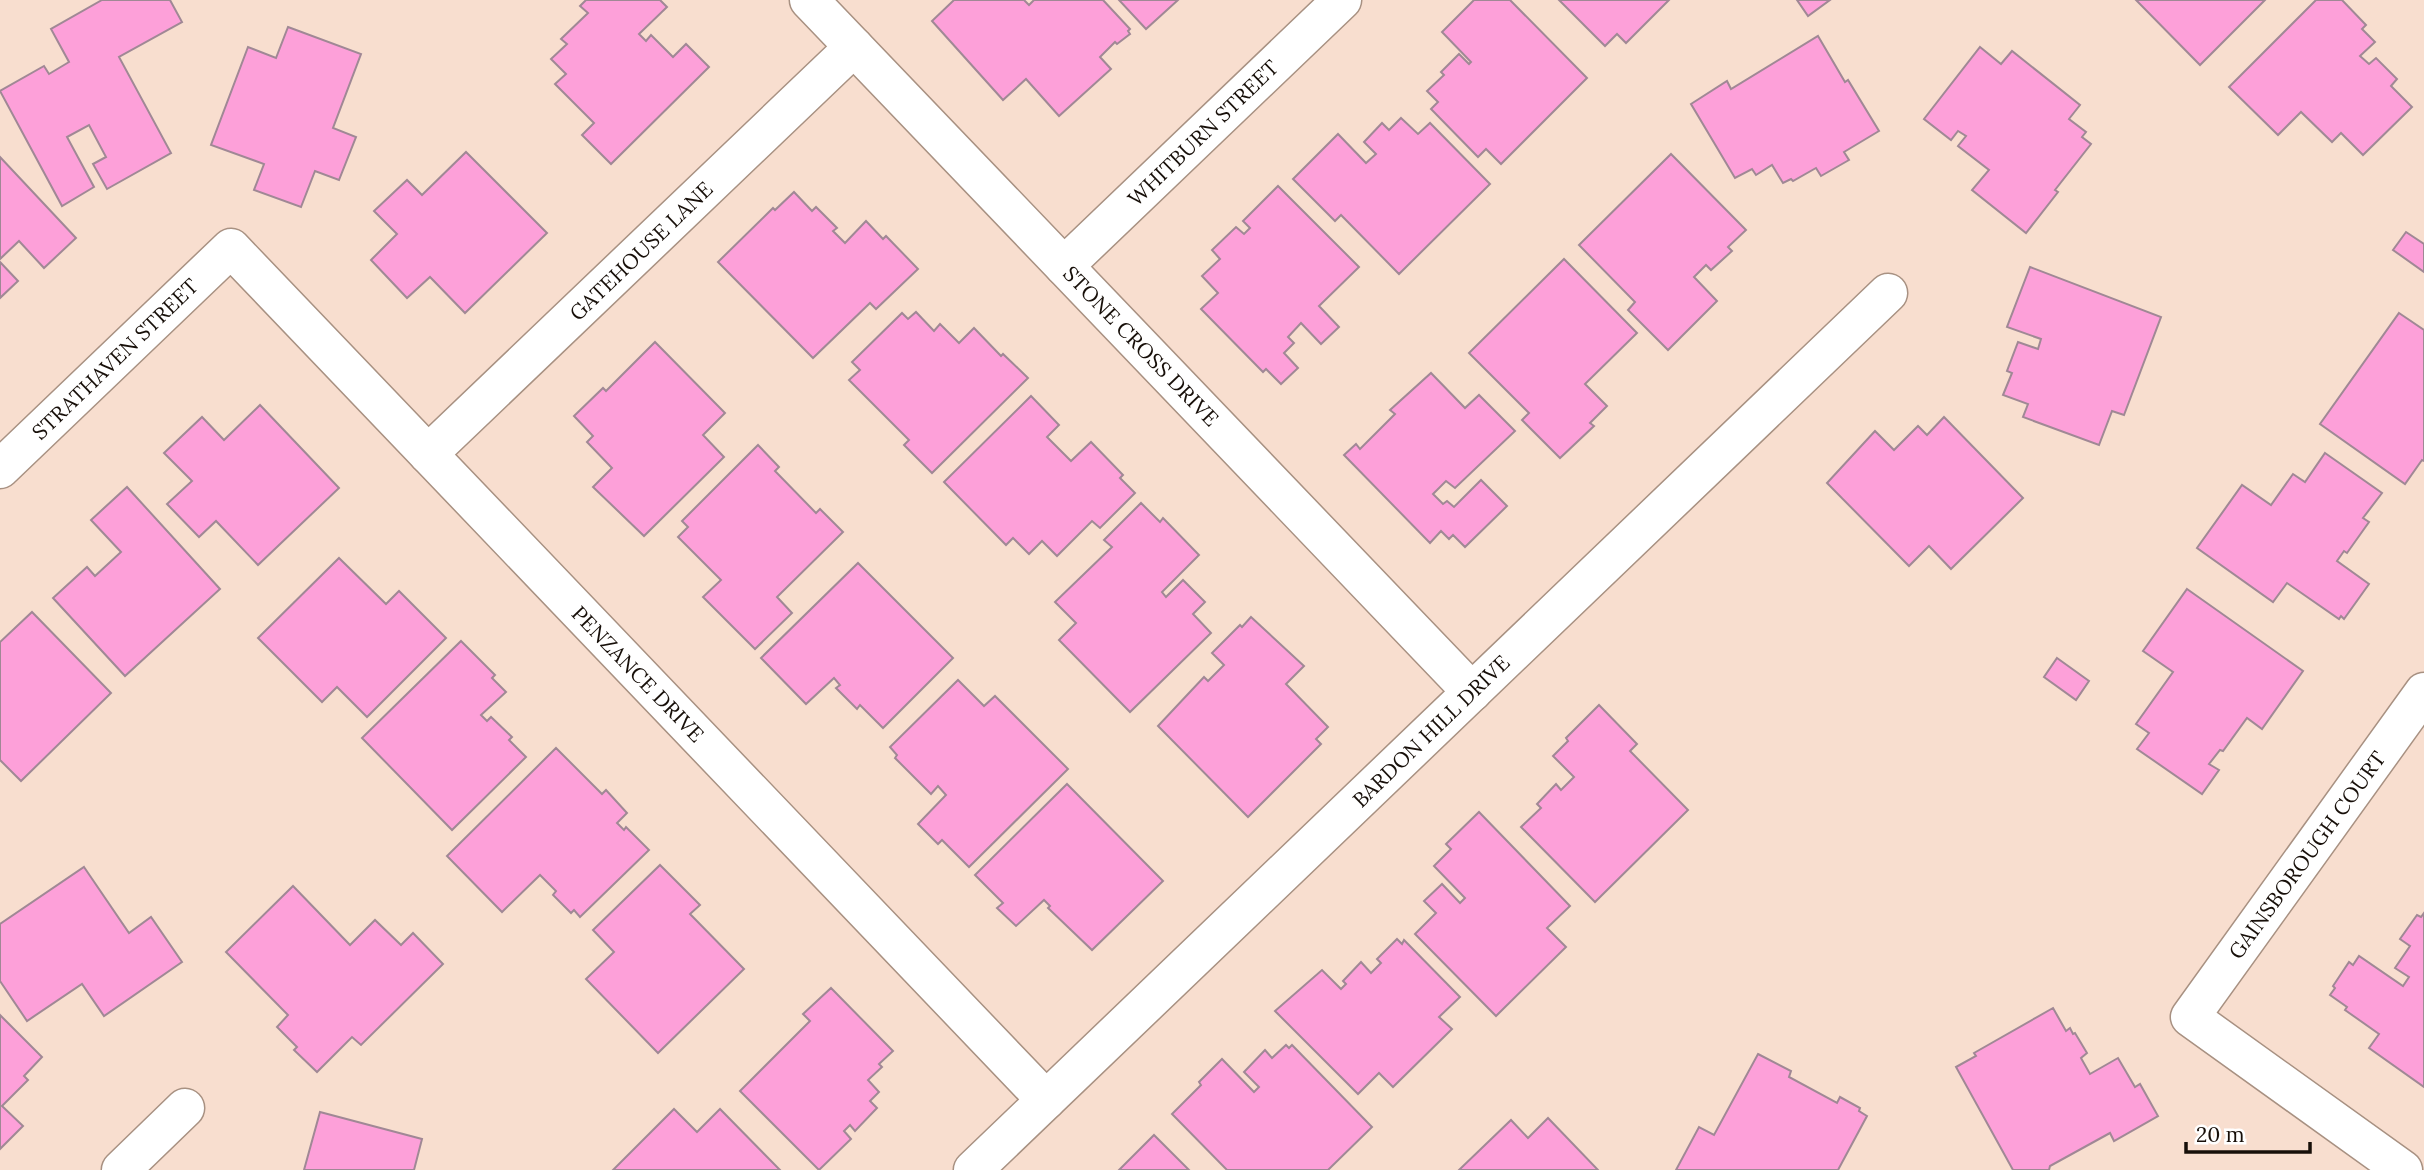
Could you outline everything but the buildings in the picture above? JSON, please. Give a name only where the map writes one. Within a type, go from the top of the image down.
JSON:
[{"type":"street","name":"STONE CROSS DRIVE","points":[[809,0],[1472,692]]},
{"type":"street","name":"WHITBURN STREET","points":[[1064,266],[1342,0]]},
{"type":"street","name":"GATEHOUSE LANE","points":[[428,454],[854,47]]},
{"type":"street","name":"PENZANCE DRIVE","points":[[230,248],[1046,1100]]},
{"type":"street","name":"STRATHAVEN STREET","points":[[0,469],[230,248]]},
{"type":"street","name":"BARDON HILL DRIVE","points":[[973,1170],[1888,293]]},
{"type":"street","name":"GAINSBOROUGH COURT","points":[[2403,1170],[2190,1017],[2424,692]]},
{"type":"street","points":[[121,1170],[185,1108]]}]
